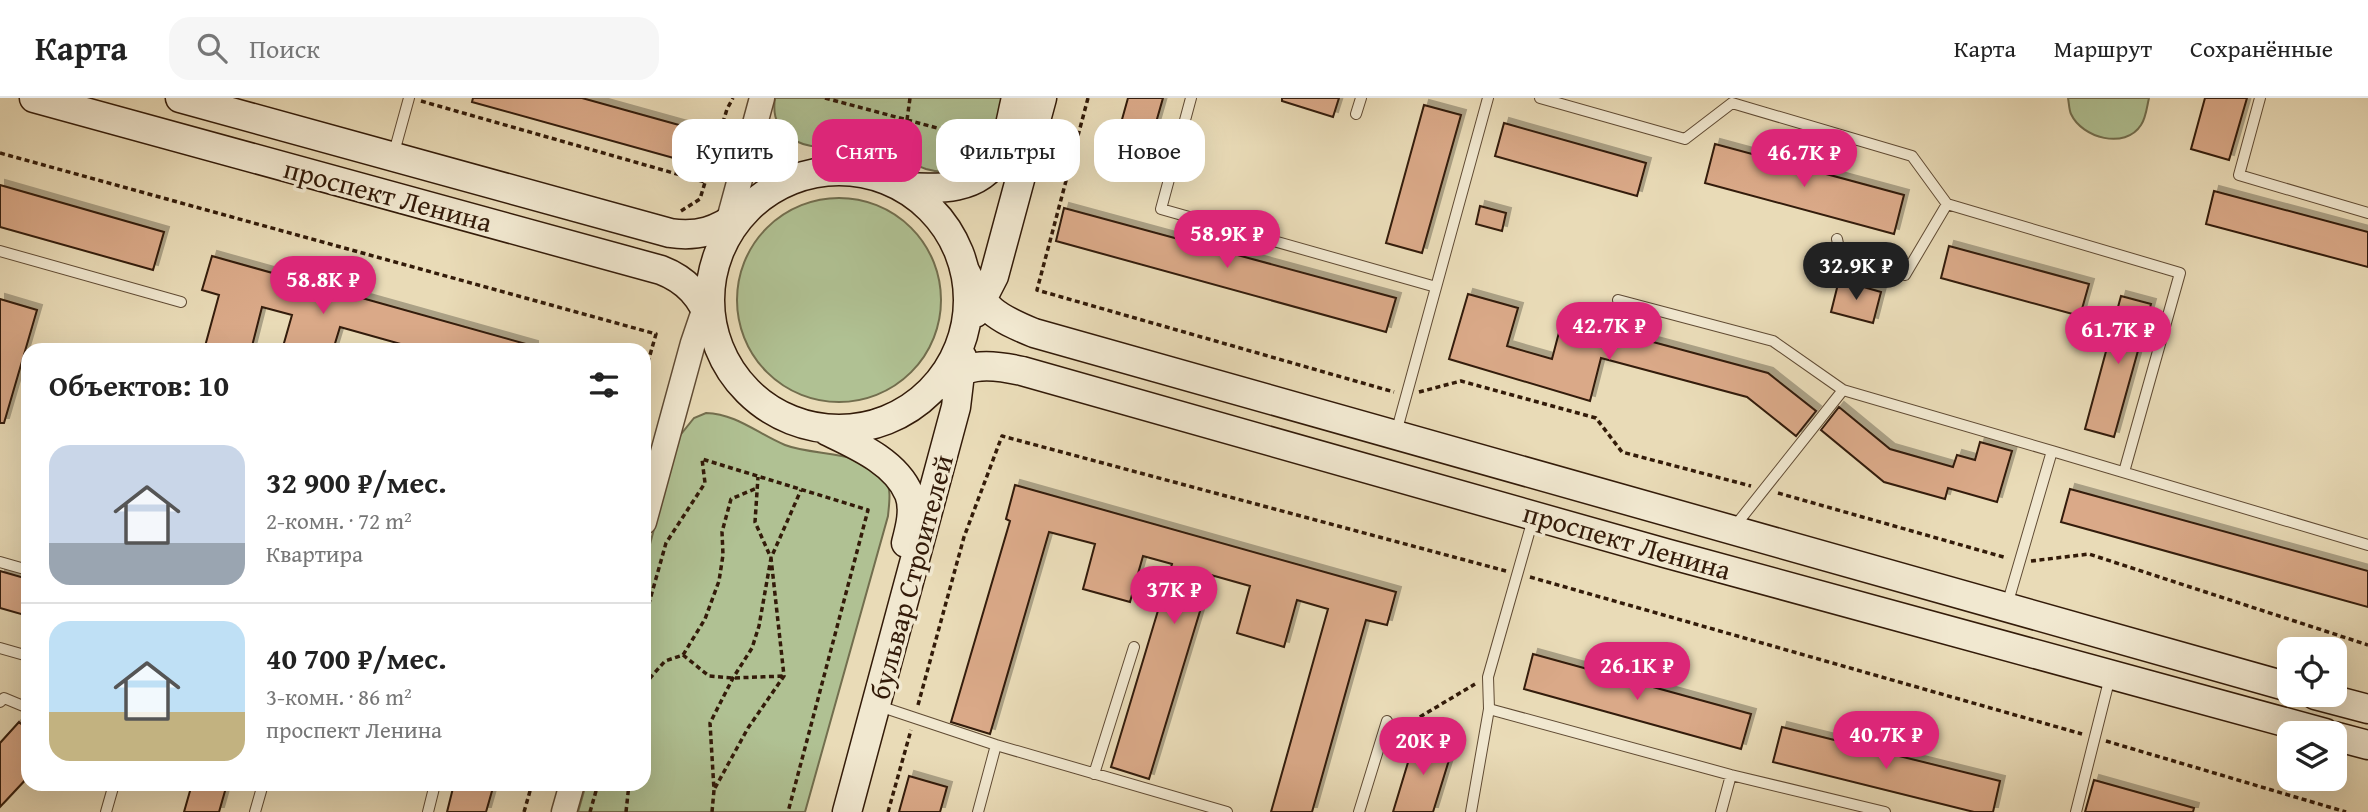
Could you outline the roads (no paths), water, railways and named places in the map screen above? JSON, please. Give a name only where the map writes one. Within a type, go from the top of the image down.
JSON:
[{"type":"main road","name":"проспект Ленина","points":[[34,98],[661,270],[683,281],[710,307]]},
{"type":"main road","name":"проспект Ленина","points":[[180,98],[685,235],[703,233],[724,236],[751,206],[786,183],[803,176],[843,170],[884,178],[920,200],[948,233],[983,302],[1002,320],[1034,333],[2277,684]]},
{"type":"main road","points":[[902,187],[938,190],[958,187],[985,173],[1000,155],[1016,98]]},
{"type":"main road","points":[[934,388],[983,302],[994,276],[1042,98]]},
{"type":"main road","points":[[724,236],[710,307],[718,349],[729,370],[760,403],[790,420],[825,429]]},
{"type":"main road","name":"бульвар Строителей","points":[[847,812],[956,407],[962,370],[967,301],[965,271]]},
{"type":"main road","name":"проспект Ленина","points":[[825,429],[848,430],[890,419],[962,370],[976,365],[1022,371],[2110,676],[2280,721]]},
{"type":"main road","name":"бульвар Строителей","points":[[825,429],[862,448],[883,462],[897,477],[909,495],[912,523],[832,812]]},
{"type":"main road","points":[[2347,703],[2368,709]]},
{"type":"main road","points":[[2347,739],[2368,745]]},
{"type":"street","points":[[724,236],[762,98]]},
{"type":"street","points":[[651,499],[710,307]]},
{"type":"street","points":[[564,812],[570,791]]},
{"type":"lane","points":[[393,156],[409,98]]},
{"type":"lane","points":[[1191,98],[1161,209],[1436,287]]},
{"type":"lane","points":[[1356,114],[1361,98]]},
{"type":"lane","points":[[1395,437],[1488,98]]},
{"type":"lane","points":[[1540,98],[1685,139],[1732,103],[1912,156],[1947,204],[2180,273],[2124,472]]},
{"type":"lane","points":[[2260,98],[2239,175],[2368,212]]},
{"type":"lane","points":[[1837,240],[1841,258],[1905,275],[1947,204]]},
{"type":"lane","points":[[0,251],[181,302]]},
{"type":"lane","points":[[1618,300],[1773,341],[1843,390],[2368,545]]},
{"type":"lane","points":[[1732,529],[1843,390]]},
{"type":"lane","points":[[2005,608],[2052,451]]},
{"type":"lane","points":[[1471,812],[1489,709],[1488,677],[1535,515]]},
{"type":"lane","points":[[0,562],[21,568]]},
{"type":"lane","points":[[1094,774],[1134,647]]},
{"type":"lane","points":[[0,648],[21,654]]},
{"type":"lane","points":[[2076,812],[2110,676]]},
{"type":"lane","points":[[0,702],[4,698],[21,705]]},
{"type":"lane","points":[[877,705],[996,745],[1227,812]]},
{"type":"lane","points":[[1489,709],[1731,775],[1885,812]]},
{"type":"lane","points":[[1359,812],[1387,721]]},
{"type":"lane","points":[[978,812],[996,745]]},
{"type":"lane","points":[[1721,812],[1731,775]]},
{"type":"lane","points":[[106,812],[112,791]]},
{"type":"lane","points":[[256,812],[261,791]]},
{"type":"lane","points":[[428,812],[433,791]]}]
